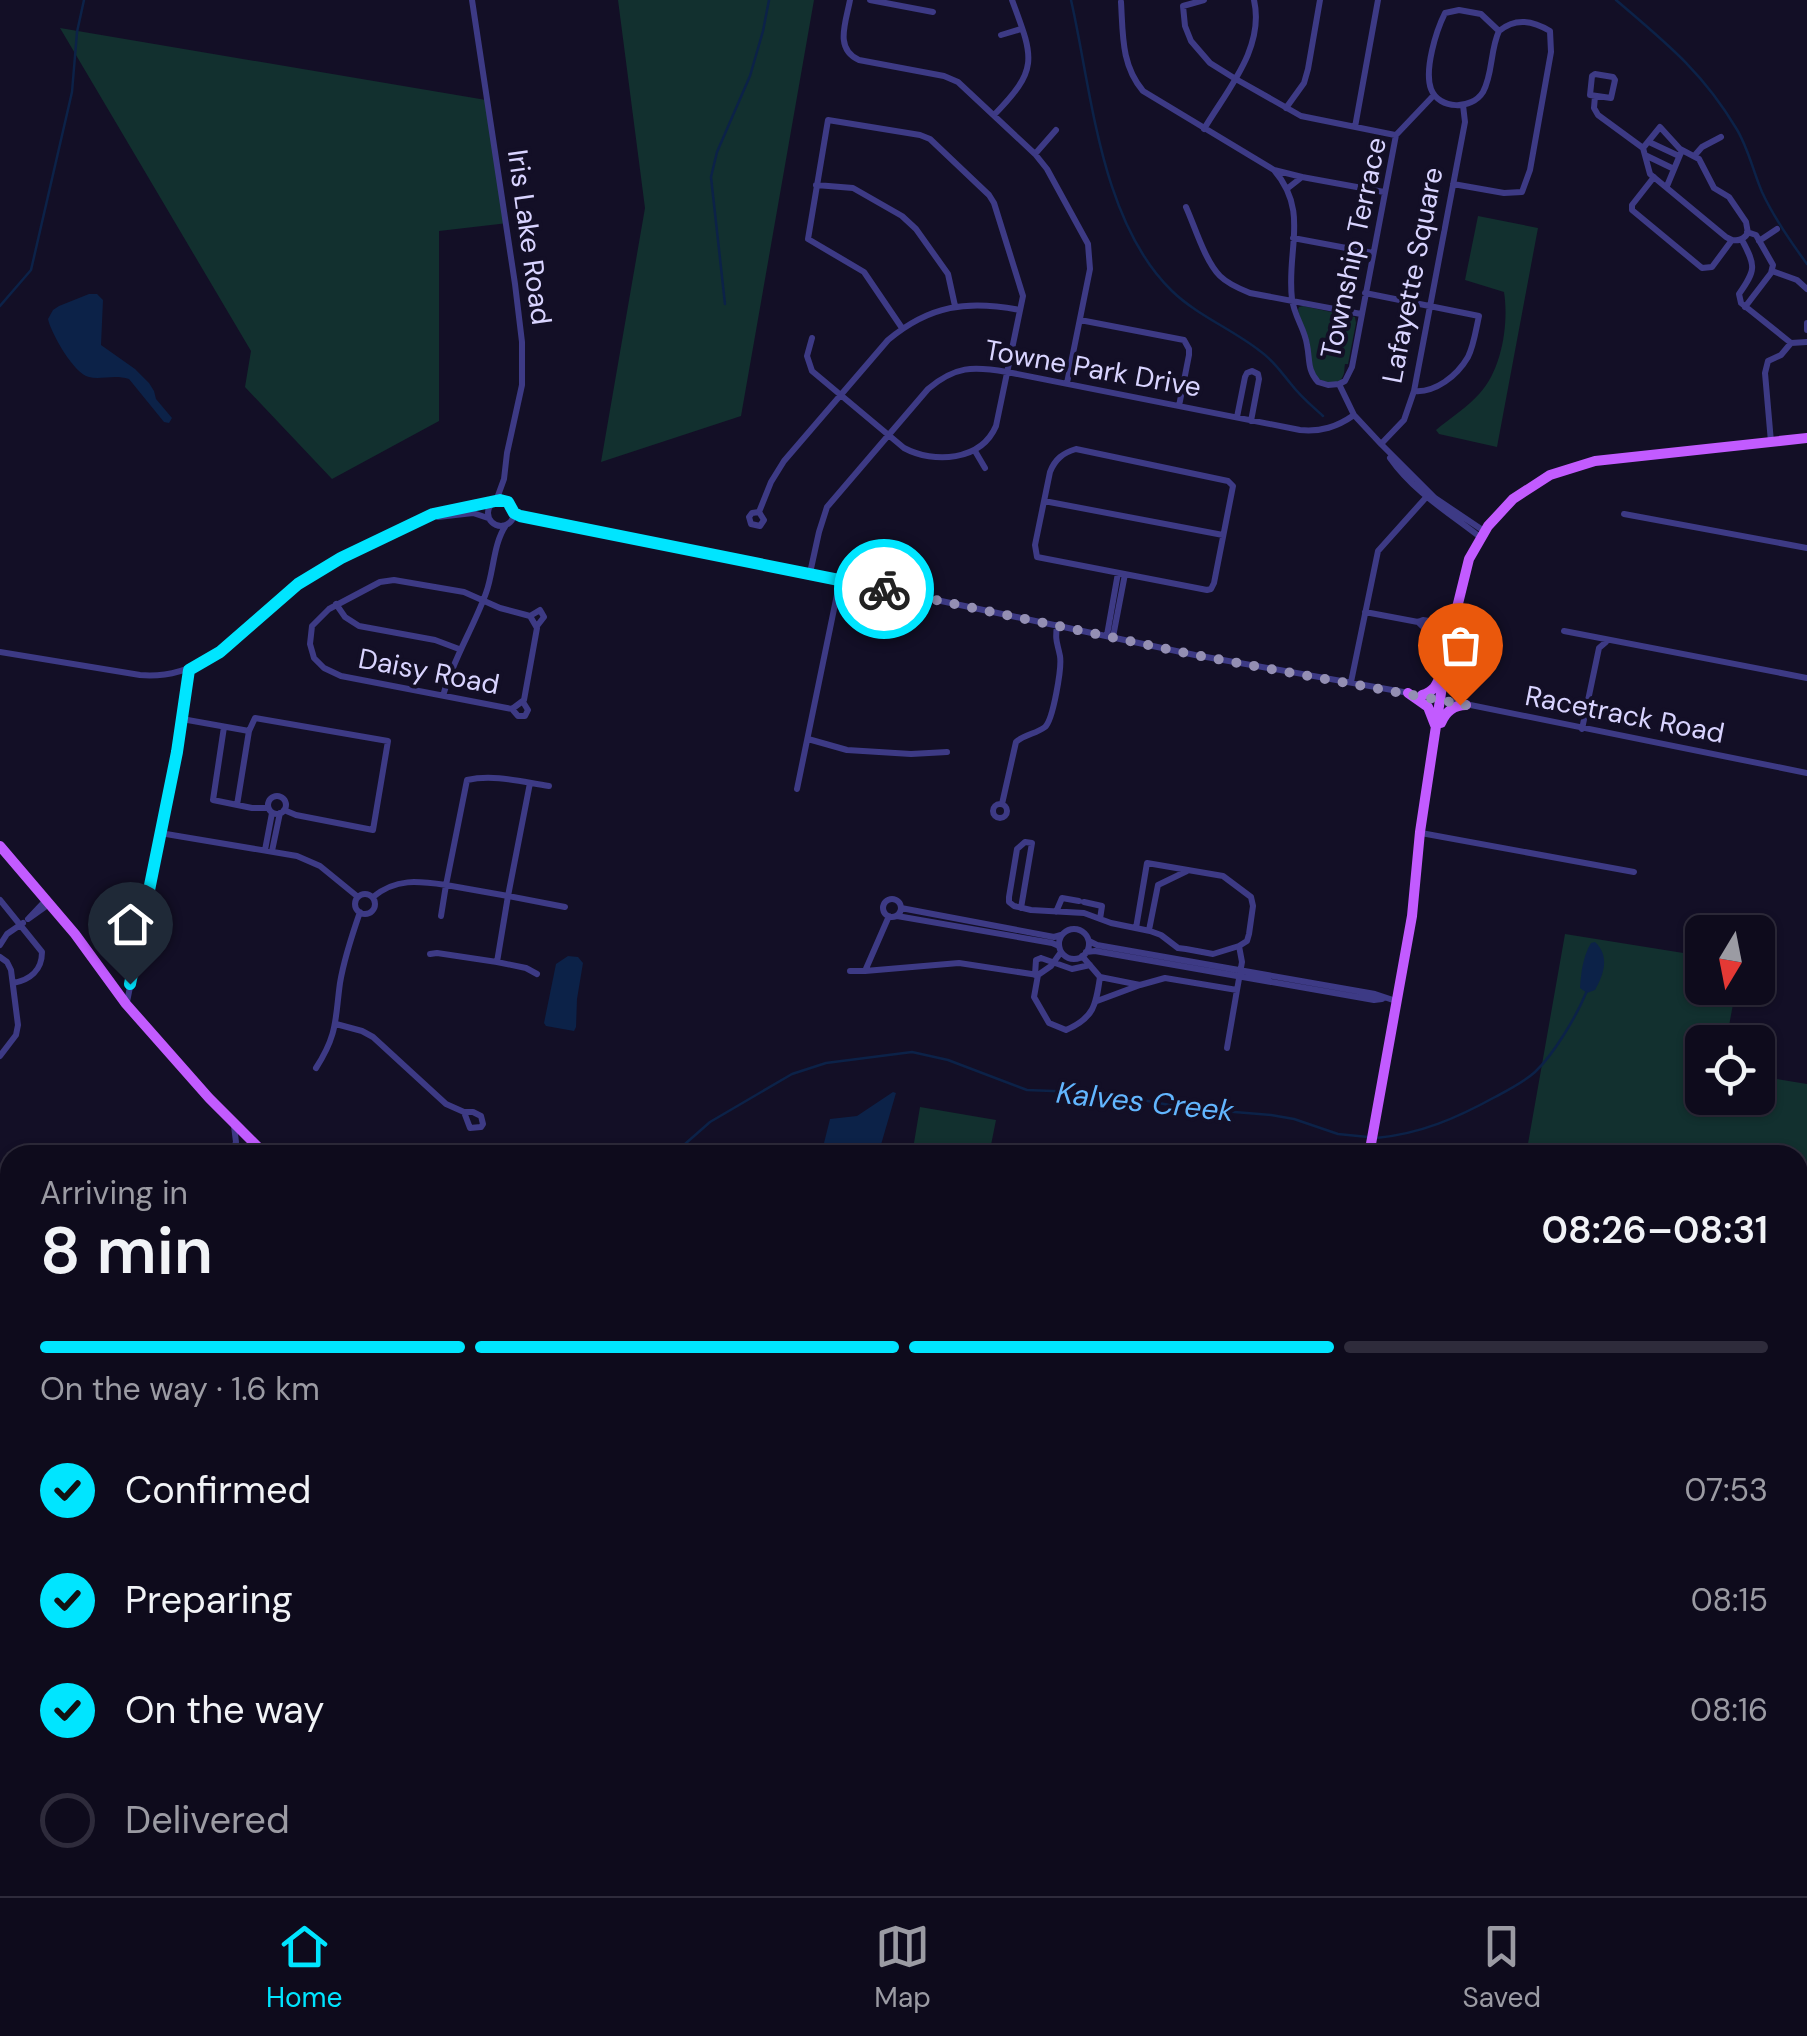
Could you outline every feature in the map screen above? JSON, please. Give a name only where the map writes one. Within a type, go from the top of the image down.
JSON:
[{"type":"main road","points":[[1371,1145],[1412,916],[1420,832],[1450,627],[1468,559],[1482,534],[1514,498],[1562,470],[1595,461],[1807,438]]},
{"type":"main road","points":[[1422,696],[1436,687],[1447,657]]},
{"type":"main road","points":[[1408,693],[1428,708],[1436,733]]},
{"type":"main road","points":[[1436,733],[1447,711],[1466,705]]},
{"type":"main road","points":[[0,846],[75,934],[126,1004],[256,1145]]},
{"type":"street","name":"Iris Lake Road","points":[[472,0],[522,342],[522,385],[504,479],[495,502]]},
{"type":"street","points":[[850,0],[843,37],[849,54],[859,60],[958,82],[1035,154],[1055,182],[1088,244],[1090,269],[1068,384]]},
{"type":"street","points":[[870,0],[933,12]]},
{"type":"street","points":[[994,115],[1026,77],[1029,56],[1012,0]]},
{"type":"street","points":[[1204,0],[1183,6],[1190,41],[1210,63],[1301,116],[1396,135]]},
{"type":"street","points":[[1204,129],[1252,48],[1257,22],[1254,0]]},
{"type":"street","points":[[1286,108],[1304,83],[1320,0]]},
{"type":"street","points":[[1355,126],[1378,0]]},
{"type":"street","points":[[1121,2],[1124,56],[1134,80],[1154,99],[1274,170],[1384,192]]},
{"type":"street","points":[[1453,184],[1504,193],[1522,192],[1530,170],[1551,52],[1550,32],[1538,25],[1518,22],[1499,31],[1484,91],[1464,105],[1450,104],[1434,96],[1430,86],[1436,35],[1445,14],[1474,11],[1499,31]]},
{"type":"street","points":[[1001,35],[1021,29]]},
{"type":"street","points":[[1592,76],[1613,77],[1611,98],[1595,96],[1590,92],[1592,76]]},
{"type":"street","name":"Township Terrace","points":[[1434,96],[1396,135],[1352,367],[1339,384],[1354,415],[1398,468],[1482,534]]},
{"type":"street","points":[[1595,96],[1598,115],[1674,170]]},
{"type":"street","name":"Lafayette Square","points":[[1381,444],[1404,420],[1414,391],[1465,122],[1464,105]]},
{"type":"street","points":[[812,338],[808,356],[812,370],[904,448],[919,455],[944,457],[975,451],[988,441],[996,426],[1023,296],[989,195],[930,139],[828,120],[808,239],[864,272],[902,328]]},
{"type":"street","points":[[1681,154],[1660,127],[1645,148],[1650,174],[1732,240],[1742,240]]},
{"type":"street","points":[[1035,154],[1056,130]]},
{"type":"street","points":[[1695,155],[1720,137]]},
{"type":"street","points":[[1645,148],[1695,155],[1714,188],[1731,200],[1746,222],[1748,232],[1742,240]]},
{"type":"street","points":[[1666,186],[1681,154]]},
{"type":"street","points":[[1274,170],[1288,188],[1295,210],[1292,301],[1306,339],[1309,368],[1318,382],[1339,384]]},
{"type":"street","points":[[1288,188],[1302,177]]},
{"type":"street","points":[[1654,177],[1632,210],[1702,268],[1712,267],[1732,240]]},
{"type":"street","points":[[816,185],[853,188],[902,216],[948,274],[955,306]]},
{"type":"street","points":[[1186,207],[1220,276],[1250,293],[1361,314]]},
{"type":"street","points":[[1759,241],[1778,228]]},
{"type":"street","points":[[1745,307],[1773,265],[1756,234],[1748,232]]},
{"type":"street","points":[[1294,238],[1373,252]]},
{"type":"street","points":[[1742,240],[1754,268],[1738,298],[1790,343],[1807,342]]},
{"type":"street","points":[[1772,271],[1807,288]]},
{"type":"street","points":[[1366,293],[1478,316],[1469,355],[1460,368],[1432,390],[1414,391]]},
{"type":"street","points":[[759,512],[784,462],[902,328],[918,318],[955,306],[1020,310]]},
{"type":"street","points":[[1080,320],[1184,340],[1189,355],[1179,406]]},
{"type":"street","points":[[1771,442],[1765,373],[1768,361],[1781,355],[1790,343]]},
{"type":"street","name":"Towne Park Drive","points":[[810,574],[827,507],[928,390],[942,377],[958,370],[1008,372],[1311,432],[1334,427],[1354,415]]},
{"type":"street","points":[[1237,417],[1244,376],[1252,371],[1260,379],[1252,420]]},
{"type":"street","points":[[1076,449],[1228,481],[1233,486],[1214,582],[1207,590],[1037,557],[1035,545],[1044,501],[1053,464],[1076,449]]},
{"type":"street","points":[[975,451],[985,468]]},
{"type":"street","name":"Iris Lake Road","points":[[504,479],[512,509]]},
{"type":"street","points":[[1350,682],[1380,548],[1428,495]]},
{"type":"street","points":[[0,650],[146,676],[189,670],[220,652],[277,600],[320,570],[441,511],[504,501],[512,509],[508,524],[496,548],[483,600],[459,649],[443,696]]},
{"type":"street","points":[[1044,501],[1224,536]]},
{"type":"street","points":[[495,502],[488,510],[496,548]]},
{"type":"street","name":"Racetrack Road","points":[[512,509],[551,523],[1195,655],[1442,699],[1807,774]]},
{"type":"street","points":[[426,518],[474,512],[498,526],[508,524]]},
{"type":"street","points":[[1624,514],[1807,548]]},
{"type":"street","name":"Racetrack Road","points":[[508,524],[551,523]]},
{"type":"street","points":[[1110,636],[1122,573]]},
{"type":"street","name":"Daisy Road","points":[[394,580],[464,592],[483,600],[530,616],[536,610],[543,612],[523,702],[528,710],[526,716],[519,717],[512,709],[348,678],[320,666],[310,649],[311,629],[322,614],[374,584],[394,580]]},
{"type":"street","points":[[797,789],[840,580]]},
{"type":"street","points":[[336,604],[345,618],[358,626],[435,640],[459,649]]},
{"type":"street","points":[[1366,612],[1450,627]]},
{"type":"street","points":[[1002,804],[1016,742],[1045,728],[1051,718],[1060,667],[1054,643],[1057,625]]},
{"type":"street","points":[[1564,631],[1807,678]]},
{"type":"street","points":[[1582,729],[1599,648],[1607,641]]},
{"type":"street","points":[[126,1004],[189,670]]},
{"type":"street","points":[[224,727],[212,796],[217,802],[236,806],[276,811],[373,830],[388,741],[258,717],[249,731],[236,806]]},
{"type":"street","points":[[182,720],[249,731]]},
{"type":"street","points":[[808,739],[847,750],[947,752]]},
{"type":"street","points":[[441,916],[467,780],[498,778],[549,786]]},
{"type":"street","points":[[497,962],[530,783]]},
{"type":"street","points":[[269,850],[276,811]]},
{"type":"street","points":[[1420,832],[1634,872]]},
{"type":"street","points":[[160,833],[310,860],[358,897]]},
{"type":"street","points":[[1021,908],[1032,843],[1026,842],[1017,849],[1009,897],[1011,904],[1021,908],[1078,912],[1100,919],[1136,928],[1149,930],[1178,948],[1208,954],[1246,941],[1254,901],[1228,878],[1147,863],[1136,928]]},
{"type":"street","points":[[1149,930],[1158,885],[1188,870]]},
{"type":"street","points":[[373,897],[382,889],[414,880],[565,907]]},
{"type":"street","points":[[358,897],[373,897],[373,910],[367,914],[360,912],[355,905],[358,897]]},
{"type":"street","points":[[1056,912],[1062,898],[1082,901],[1102,906],[1100,919]]},
{"type":"street","points":[[0,900],[25,922],[42,959],[29,978],[13,983]]},
{"type":"street","points":[[0,945],[7,934],[47,902]]},
{"type":"street","points":[[316,1068],[336,1024],[340,983],[360,912]]},
{"type":"street","points":[[1078,912],[1076,927],[1097,945],[1240,973]]},
{"type":"street","points":[[896,913],[1052,943],[1070,959],[1095,951],[1375,994],[1396,1001]]},
{"type":"street","points":[[896,913],[1054,937],[1076,927]]},
{"type":"street","points":[[865,971],[896,913]]},
{"type":"street","points":[[1037,969],[1051,965],[1060,949],[1061,935]]},
{"type":"street","points":[[1088,941],[1084,954],[1100,977],[1140,985]]},
{"type":"street","points":[[1227,1048],[1242,958],[1239,946]]},
{"type":"street","points":[[430,954],[497,962],[537,974]]},
{"type":"street","points":[[0,957],[9,965],[18,1027],[0,1056]]},
{"type":"street","points":[[850,971],[959,963],[1037,969],[1051,965],[1072,970],[1090,966]]},
{"type":"street","points":[[1037,969],[1034,997],[1048,1023],[1057,1028],[1072,1028],[1094,1010],[1100,977]]},
{"type":"street","points":[[1097,1001],[1164,978],[1237,990]]},
{"type":"street","points":[[336,1024],[373,1037],[446,1104],[464,1112]]},
{"type":"street","points":[[230,1118],[235,1145]]},
{"type":"street","points":[[241,1145],[249,1137]]},
{"type":"green space","points":[[618,0],[814,0],[741,416],[601,462],[645,208]]},
{"type":"green space","points":[[60,28],[486,100],[508,223],[439,231],[439,421],[332,479],[245,387],[251,351]]},
{"type":"green space","points":[[1478,216],[1538,228],[1497,447],[1439,434],[1436,430],[1488,383],[1502,345],[1504,292],[1465,280]]},
{"type":"green space","points":[[1303,306],[1355,317],[1348,364],[1338,382],[1326,382],[1315,376],[1298,310]]},
{"type":"green space","points":[[1565,934],[1685,953],[1685,1005],[1733,1005],[1729,1025],[1685,1025],[1685,1115],[1775,1115],[1775,1079],[1807,1084],[1807,1145],[1528,1145]]},
{"type":"green space","points":[[920,1107],[996,1120],[991,1145],[914,1145]]},
{"type":"water","points":[[97,294],[103,300],[101,345],[149,383],[172,418],[169,423],[164,422],[129,379],[89,377],[64,352],[48,319],[59,306]]},
{"type":"water","points":[[1595,942],[1603,953],[1604,965],[1595,990],[1587,993],[1580,988],[1582,971],[1588,948]]},
{"type":"water","points":[[568,956],[578,957],[583,963],[574,1031],[544,1023],[556,964]]},
{"type":"water","points":[[896,1093],[881,1145],[824,1145],[830,1119],[857,1116]]},
{"type":"waterway","points":[[0,306],[31,270],[72,92],[84,0]]},
{"type":"waterway","points":[[725,304],[711,177],[717,152],[750,76],[769,0]]},
{"type":"waterway","points":[[1071,0],[1102,154],[1129,229],[1148,262],[1182,300],[1265,355],[1323,416]]},
{"type":"waterway","points":[[1616,0],[1682,58],[1710,90],[1744,143],[1772,211],[1807,264]]},
{"type":"waterway","name":"Kalves Creek","points":[[1376,1138],[1438,1124],[1526,1079],[1557,1045],[1586,993]]},
{"type":"waterway","name":"Kalves Creek","points":[[684,1145],[710,1122],[792,1074],[826,1063],[912,1052],[948,1060],[1027,1090],[1104,1093],[1186,1108],[1271,1115],[1338,1134],[1368,1137]]},
{"type":"way so far","points":[[884,589],[1195,655],[1466,705],[1460,705]]},
{"type":"route","points":[[130,984],[177,752],[189,670],[220,652],[298,584],[341,558],[441,511],[500,500],[508,502],[520,516],[884,589]]}]
